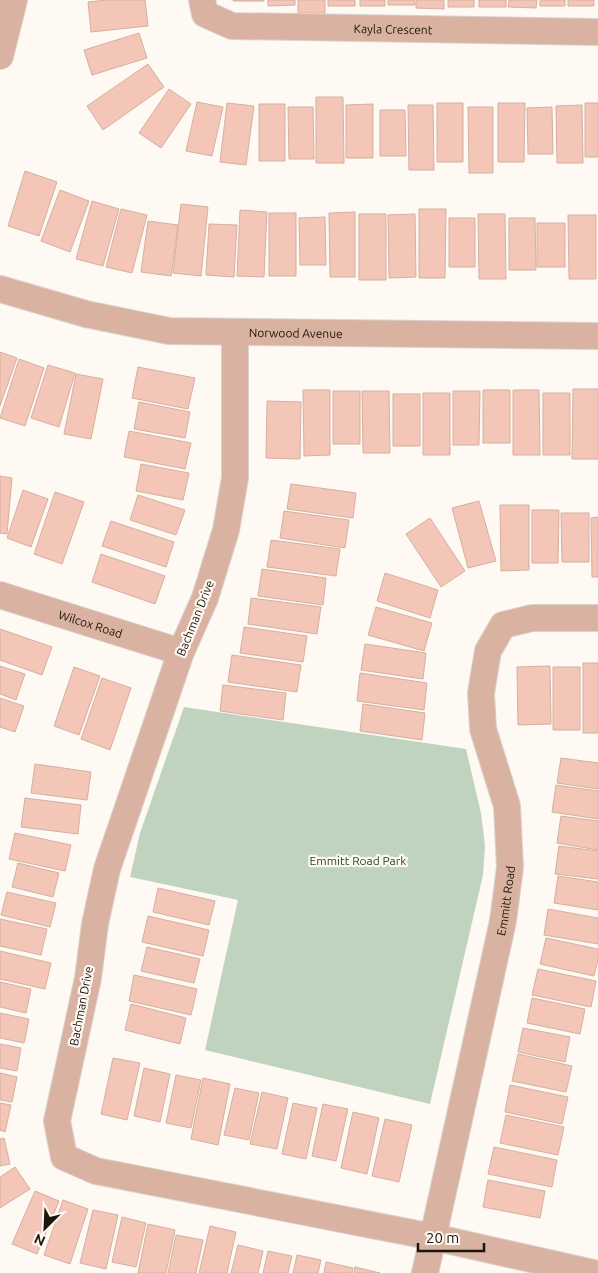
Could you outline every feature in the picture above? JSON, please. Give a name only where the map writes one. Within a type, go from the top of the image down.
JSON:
[{"type":"street","points":[[0,56],[14,0]]},
{"type":"street","name":"Kayla Crescent","points":[[202,0],[205,14],[232,26],[598,32]]},
{"type":"street","name":"Norwood Avenue","points":[[0,289],[86,314],[169,331],[598,336]]},
{"type":"street","name":"Bachman Drive","points":[[235,333],[235,478],[228,522],[205,598],[181,652],[108,869],[95,924],[88,978],[57,1122],[64,1157],[96,1171],[433,1238],[593,1273]]},
{"type":"street","name":"Wilcox Road","points":[[0,595],[181,652]]},
{"type":"street","name":"Emmitt Road","points":[[425,1273],[503,921],[510,866],[508,806],[483,730],[482,693],[488,651],[503,625],[532,618],[598,618]]},
{"type":"green space","name":"Emmitt Road Park","points":[[184,707],[466,749],[481,813],[485,846],[483,875],[430,1104],[205,1050],[238,900],[130,877],[140,833]]},
{"type":"building","points":[[145,0],[148,26],[91,32],[88,2]]},
{"type":"building","points":[[264,0],[264,1],[233,1]]},
{"type":"building","points":[[268,0],[295,0],[295,5],[268,6]]},
{"type":"building","points":[[298,0],[325,0],[325,13],[298,13]]},
{"type":"building","points":[[328,0],[355,0],[355,6],[328,6]]},
{"type":"building","points":[[360,0],[385,0],[385,6],[360,6]]},
{"type":"building","points":[[388,0],[414,0],[415,5],[388,5]]},
{"type":"building","points":[[416,0],[444,0],[444,9],[416,8]]},
{"type":"building","points":[[448,0],[474,0],[474,7],[448,7]]},
{"type":"building","points":[[479,0],[506,0],[506,7],[479,7]]},
{"type":"building","points":[[509,0],[537,0],[536,8],[508,7]]},
{"type":"building","points":[[540,0],[565,0],[565,6],[540,6]]},
{"type":"building","points":[[568,0],[594,0],[594,6],[568,6]]},
{"type":"building","points":[[139,33],[147,58],[92,75],[84,50]]},
{"type":"building","points":[[148,64],[164,87],[103,130],[87,106]]},
{"type":"building","points":[[169,89],[191,104],[161,148],[139,133]]},
{"type":"building","points":[[316,97],[343,97],[344,163],[316,163]]},
{"type":"building","points":[[197,102],[223,107],[212,156],[186,151]]},
{"type":"building","points":[[227,103],[254,106],[246,165],[220,162]]},
{"type":"building","points":[[437,103],[463,103],[463,162],[437,162]]},
{"type":"building","points":[[498,103],[525,103],[524,162],[498,162]]},
{"type":"building","points":[[585,103],[598,103],[598,157],[585,157]]},
{"type":"building","points":[[259,104],[285,104],[285,161],[259,161]]},
{"type":"building","points":[[373,104],[373,158],[346,158],[346,105]]},
{"type":"building","points":[[408,105],[433,105],[434,170],[409,170]]},
{"type":"building","points":[[582,105],[583,163],[557,163],[556,106]]},
{"type":"building","points":[[288,107],[313,107],[314,159],[289,159]]},
{"type":"building","points":[[468,107],[493,107],[493,173],[469,173]]},
{"type":"building","points":[[552,107],[553,154],[528,154],[527,108]]},
{"type":"building","points":[[380,110],[405,110],[406,156],[380,156]]},
{"type":"building","points":[[25,171],[57,182],[39,236],[8,226]]},
{"type":"building","points":[[60,190],[89,201],[70,252],[41,241]]},
{"type":"building","points":[[92,201],[119,209],[103,266],[76,259]]},
{"type":"building","points":[[181,204],[208,207],[201,276],[173,273]]},
{"type":"building","points":[[121,209],[147,215],[132,273],[106,267]]},
{"type":"building","points":[[419,209],[446,209],[445,278],[419,278]]},
{"type":"building","points":[[240,210],[267,212],[264,277],[237,276]]},
{"type":"building","points":[[355,212],[355,277],[330,277],[329,213]]},
{"type":"building","points":[[269,213],[296,213],[296,276],[269,276]]},
{"type":"building","points":[[359,214],[386,214],[386,280],[359,280]]},
{"type":"building","points":[[415,214],[416,277],[389,278],[388,215]]},
{"type":"building","points":[[478,214],[505,214],[506,279],[479,279]]},
{"type":"building","points":[[568,215],[596,215],[596,279],[569,279]]},
{"type":"building","points":[[325,217],[326,265],[300,265],[299,218]]},
{"type":"building","points":[[449,218],[475,218],[475,267],[449,267]]},
{"type":"building","points":[[509,218],[535,218],[536,270],[509,270]]},
{"type":"building","points":[[148,221],[178,225],[171,276],[141,272]]},
{"type":"building","points":[[537,223],[565,223],[565,267],[537,267]]},
{"type":"building","points":[[209,224],[237,225],[234,277],[206,275]]},
{"type":"building","points":[[0,352],[17,358],[0,406]]},
{"type":"building","points":[[19,359],[44,368],[25,426],[0,418]]},
{"type":"building","points":[[48,365],[75,373],[59,427],[31,418]]},
{"type":"building","points":[[138,367],[195,378],[188,409],[132,398]]},
{"type":"building","points":[[76,374],[103,379],[91,439],[64,434]]},
{"type":"building","points":[[573,389],[598,389],[598,459],[572,459]]},
{"type":"building","points":[[303,390],[330,390],[330,455],[304,456]]},
{"type":"building","points":[[483,390],[510,390],[510,443],[483,443]]},
{"type":"building","points":[[513,390],[539,390],[540,455],[513,455]]},
{"type":"building","points":[[333,391],[360,391],[360,444],[333,444]]},
{"type":"building","points":[[362,391],[389,391],[390,453],[363,453]]},
{"type":"building","points":[[453,391],[480,391],[479,445],[453,445]]},
{"type":"building","points":[[423,393],[450,393],[450,455],[423,455]]},
{"type":"building","points":[[543,393],[570,393],[570,455],[543,455]]},
{"type":"building","points":[[393,394],[420,394],[420,446],[393,446]]},
{"type":"building","points":[[267,401],[301,402],[300,459],[266,458]]},
{"type":"building","points":[[139,402],[190,412],[185,438],[134,429]]},
{"type":"building","points":[[129,431],[191,443],[185,469],[124,457]]},
{"type":"building","points":[[141,464],[189,473],[183,500],[136,491]]},
{"type":"building","points":[[0,476],[12,478],[7,534],[0,533]]},
{"type":"building","points":[[291,484],[356,493],[353,518],[287,509]]},
{"type":"building","points":[[23,490],[48,499],[31,547],[7,538]]},
{"type":"building","points":[[55,492],[84,502],[62,564],[34,554]]},
{"type":"building","points":[[138,495],[185,510],[176,535],[130,520]]},
{"type":"building","points":[[479,501],[496,561],[468,568],[452,508]]},
{"type":"building","points":[[500,505],[529,505],[529,570],[501,571]]},
{"type":"building","points":[[532,510],[559,510],[558,563],[532,563]]},
{"type":"building","points":[[284,511],[349,520],[345,548],[280,538]]},
{"type":"building","points":[[561,513],[589,513],[589,562],[562,562]]},
{"type":"building","points":[[598,517],[598,577],[592,577],[591,518]]},
{"type":"building","points":[[430,518],[465,571],[441,587],[406,534]]},
{"type":"building","points":[[111,521],[174,542],[166,567],[102,546]]},
{"type":"building","points":[[271,540],[340,549],[336,576],[267,567]]},
{"type":"building","points":[[101,554],[165,576],[155,604],[92,582]]},
{"type":"building","points":[[262,569],[326,578],[323,605],[258,596]]},
{"type":"building","points":[[385,573],[438,590],[430,618],[377,601]]},
{"type":"building","points":[[251,598],[321,607],[317,634],[248,624]]},
{"type":"building","points":[[376,607],[432,623],[424,651],[368,635]]},
{"type":"building","points":[[244,627],[307,636],[303,662],[240,653]]},
{"type":"building","points":[[0,629],[52,647],[42,675],[0,660]]},
{"type":"building","points":[[365,644],[426,653],[423,679],[361,670]]},
{"type":"building","points":[[232,655],[301,665],[297,692],[228,682]]},
{"type":"building","points":[[583,663],[598,663],[598,733],[583,733]]},
{"type":"building","points":[[0,666],[25,674],[16,700],[0,694]]},
{"type":"building","points":[[550,666],[551,724],[518,725],[517,667]]},
{"type":"building","points":[[74,667],[100,676],[79,735],[54,726]]},
{"type":"building","points":[[553,667],[580,667],[580,730],[553,730]]},
{"type":"building","points":[[360,673],[427,683],[424,710],[357,701]]},
{"type":"building","points":[[102,678],[131,688],[110,750],[81,739]]},
{"type":"building","points":[[223,685],[286,693],[283,720],[220,711]]},
{"type":"building","points":[[0,698],[24,706],[15,732],[0,727]]},
{"type":"building","points":[[363,704],[425,713],[422,740],[360,731]]},
{"type":"building","points":[[561,758],[598,763],[598,789],[557,783]]},
{"type":"building","points":[[35,764],[91,772],[87,800],[31,793]]},
{"type":"building","points":[[556,785],[598,791],[598,819],[552,812]]},
{"type":"building","points":[[25,798],[81,805],[78,834],[21,827]]},
{"type":"building","points":[[561,816],[598,821],[598,850],[557,843]]},
{"type":"building","points":[[15,833],[71,845],[65,871],[9,859]]},
{"type":"building","points":[[559,846],[598,851],[598,879],[555,874]]},
{"type":"building","points":[[18,863],[59,873],[53,897],[12,887]]},
{"type":"building","points":[[558,876],[598,882],[598,910],[554,903]]},
{"type":"building","points":[[158,888],[215,901],[209,925],[153,912]]},
{"type":"building","points":[[7,892],[56,903],[50,927],[1,915]]},
{"type":"building","points":[[548,909],[598,918],[598,944],[544,935]]},
{"type":"building","points":[[148,916],[209,930],[203,956],[142,942]]},
{"type":"building","points":[[0,919],[47,929],[41,955],[0,946]]},
{"type":"building","points":[[546,938],[598,949],[598,960],[594,976],[540,964]]},
{"type":"building","points":[[147,947],[200,959],[194,983],[141,971]]},
{"type":"building","points":[[0,951],[51,963],[45,989],[0,979]]},
{"type":"building","points":[[538,969],[596,981],[591,1007],[532,995]]},
{"type":"building","points":[[134,975],[197,989],[191,1015],[129,1001]]},
{"type":"building","points":[[0,982],[31,989],[26,1013],[0,1007]]},
{"type":"building","points":[[532,998],[585,1009],[580,1034],[527,1023]]},
{"type":"building","points":[[131,1004],[186,1018],[180,1044],[125,1030]]},
{"type":"building","points":[[0,1013],[29,1019],[24,1043],[0,1038]]},
{"type":"building","points":[[523,1028],[570,1037],[565,1062],[518,1052]]},
{"type":"building","points":[[0,1044],[21,1048],[17,1071],[0,1068]]},
{"type":"building","points":[[518,1054],[572,1066],[566,1092],[512,1081]]},
{"type":"building","points":[[113,1058],[140,1063],[127,1120],[101,1114]]},
{"type":"building","points":[[144,1068],[170,1074],[160,1122],[134,1116]]},
{"type":"building","points":[[0,1073],[17,1077],[12,1102],[0,1100]]},
{"type":"building","points":[[176,1075],[201,1080],[191,1128],[166,1123]]},
{"type":"building","points":[[203,1078],[230,1084],[218,1145],[191,1139]]},
{"type":"building","points":[[510,1085],[568,1097],[562,1124],[505,1112]]},
{"type":"building","points":[[235,1088],[259,1093],[249,1140],[224,1135]]},
{"type":"building","points":[[262,1092],[288,1098],[277,1149],[250,1144]]},
{"type":"building","points":[[0,1103],[11,1105],[5,1132],[0,1130]]},
{"type":"building","points":[[293,1103],[317,1108],[306,1159],[282,1154]]},
{"type":"building","points":[[323,1104],[348,1109],[336,1161],[312,1156]]},
{"type":"building","points":[[353,1112],[379,1118],[367,1174],[341,1168]]},
{"type":"building","points":[[506,1115],[564,1127],[558,1155],[500,1143]]},
{"type":"building","points":[[385,1119],[412,1125],[399,1182],[372,1176]]},
{"type":"building","points":[[4,1138],[10,1164],[0,1166],[0,1139]]},
{"type":"building","points":[[494,1147],[557,1160],[552,1187],[488,1174]]},
{"type":"building","points":[[15,1167],[30,1189],[0,1208],[0,1177]]},
{"type":"building","points":[[488,1180],[545,1191],[540,1218],[483,1207]]},
{"type":"building","points":[[35,1191],[59,1201],[37,1254],[12,1244]]},
{"type":"building","points":[[63,1200],[88,1209],[70,1264],[44,1255]]},
{"type":"building","points":[[93,1210],[118,1215],[106,1269],[80,1263]]},
{"type":"building","points":[[122,1217],[146,1223],[136,1267],[112,1262]]},
{"type":"building","points":[[148,1224],[175,1230],[166,1273],[138,1273]]},
{"type":"building","points":[[210,1226],[236,1232],[227,1273],[199,1273]]},
{"type":"building","points":[[176,1235],[203,1240],[196,1273],[168,1273]]},
{"type":"building","points":[[238,1245],[263,1251],[258,1273],[231,1273]]},
{"type":"building","points":[[268,1251],[292,1256],[288,1273],[263,1273]]},
{"type":"building","points":[[297,1255],[321,1260],[318,1273],[293,1273]]},
{"type":"building","points":[[326,1262],[353,1268],[352,1273],[324,1273]]},
{"type":"building","points":[[355,1267],[380,1273],[354,1273]]}]
